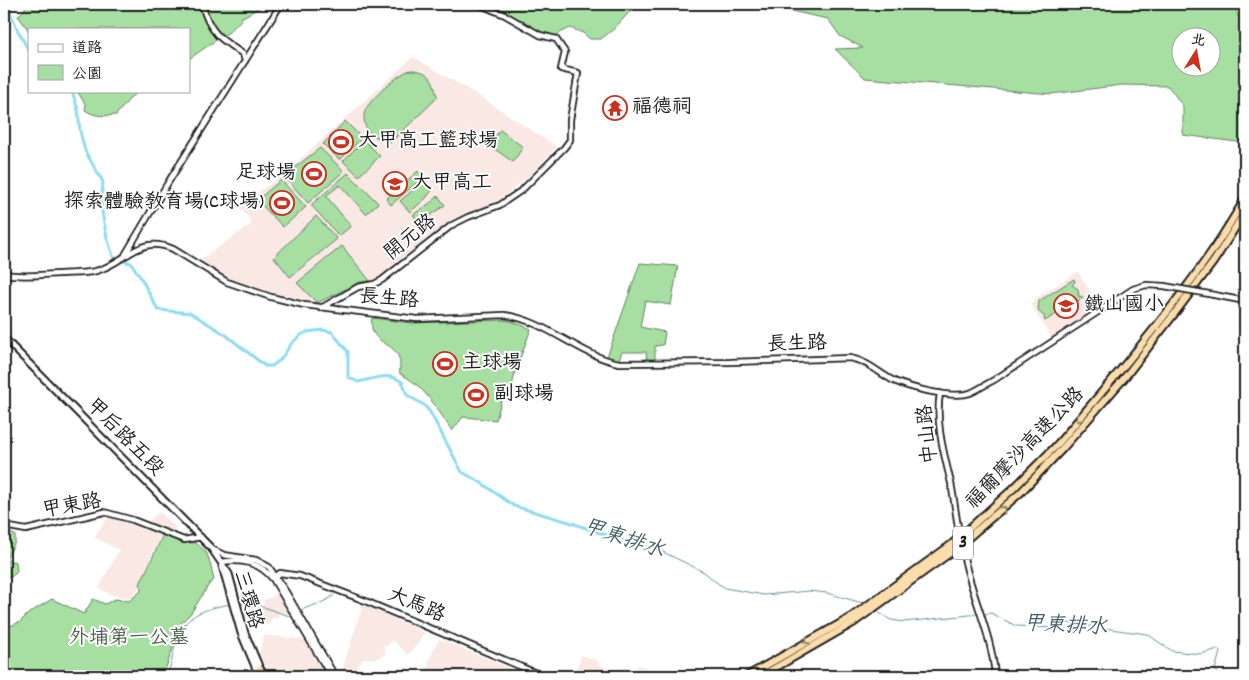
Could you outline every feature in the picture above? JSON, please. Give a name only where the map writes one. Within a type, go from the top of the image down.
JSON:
[{"type":"highway","name":"福爾摩沙高速公路","points":[[747,676],[852,621],[951,545],[1014,488],[1057,445],[1121,371],[1209,256],[1245,199]]},
{"type":"highway","name":"福爾摩沙高速公路","points":[[761,676],[852,621],[954,550],[1020,493],[1125,377],[1214,261],[1245,212]]},
{"type":"highway","points":[[259,673],[264,676]]},
{"type":"main road","name":"甲后路五段","points":[[4,338],[201,537],[221,562]]},
{"type":"main road","name":"三環路","points":[[221,562],[231,580],[245,633],[259,673]]},
{"type":"street","points":[[202,4],[204,12],[218,37],[243,54],[245,62]]},
{"type":"street","points":[[123,257],[281,4]]},
{"type":"street","name":"開元路","points":[[320,308],[358,287],[374,284],[382,280],[452,225],[468,216],[500,206],[533,180],[570,140],[570,120],[578,73],[561,69],[565,52],[560,44],[556,39],[540,35],[505,15],[478,4]]},
{"type":"street","points":[[133,241],[136,249]]},
{"type":"street","points":[[4,274],[90,272],[113,264],[136,249],[150,244],[165,245],[227,282],[271,297],[320,308]]},
{"type":"street","name":"長生路","points":[[320,308],[416,319],[513,316],[602,358],[619,363],[850,358],[859,360],[893,380],[910,386],[940,393],[962,395],[971,393],[994,380],[1133,289],[1146,285],[1164,286],[1245,301]]},
{"type":"street","name":"中山路","points":[[940,393],[939,414],[943,450],[964,562],[993,653],[995,676]]},
{"type":"street","name":"甲東路","points":[[4,526],[26,530],[104,512],[133,520],[184,540],[201,537]]},
{"type":"street","points":[[211,548],[224,555],[256,560],[269,568],[335,676]]},
{"type":"street","points":[[221,562],[233,557]]},
{"type":"street","points":[[221,562],[233,560],[250,563],[259,566],[275,578],[331,676]]},
{"type":"street","name":"大馬路","points":[[275,578],[280,573],[300,576],[363,600],[543,676]]},
{"type":"shaded area","name":"大甲高工","points":[[413,57],[476,94],[557,147],[527,178],[498,201],[451,220],[373,282],[361,283],[317,304],[239,283],[215,271],[200,260],[253,223],[238,206],[283,175]]},
{"type":"shaded area","name":"鐵山國小","points":[[1078,272],[1102,310],[1052,339],[1030,303]]},
{"type":"shaded area","points":[[159,512],[176,527],[172,533],[165,530],[154,550],[138,589],[129,598],[109,594],[99,588],[119,550],[94,537],[108,517],[145,529],[148,522]]},
{"type":"shaded area","points":[[278,594],[293,616],[280,612],[277,618],[273,617],[268,626],[246,616],[244,610],[249,603],[263,607],[264,600]]},
{"type":"shaded area","points":[[363,605],[424,632],[419,642],[408,655],[393,640],[387,646],[383,646],[386,654],[375,659],[364,658],[358,666],[358,676],[340,676]]},
{"type":"shaded area","points":[[264,635],[307,640],[325,671],[314,676],[271,676],[259,655]]},
{"type":"shaded area","points":[[439,639],[529,676],[426,676],[429,660]]},
{"type":"shaded area","points":[[582,655],[598,661],[598,664],[618,674],[620,670],[634,676],[589,676],[576,669]]},
{"type":"shaded area","points":[[637,665],[657,671],[656,676],[634,676]]},
{"type":"green space","points":[[25,4],[199,4],[216,40],[190,58],[190,28],[28,28],[28,30],[18,16],[25,9]]},
{"type":"green space","points":[[205,4],[266,4],[241,18],[229,32],[219,38],[205,13]]},
{"type":"green space","points":[[475,4],[647,4],[631,10],[615,28],[601,39],[590,39],[583,33],[570,28],[552,37],[525,30],[492,10]]},
{"type":"green space","points":[[779,4],[1233,4],[1245,32],[1245,135],[1237,142],[1183,135],[1183,106],[1168,86],[1122,85],[1051,94],[865,78],[835,49],[863,48],[840,36],[828,19],[786,10]]},
{"type":"green space","points":[[411,70],[428,75],[433,81],[438,97],[390,143],[369,133],[364,120],[365,111],[372,100],[385,87]]},
{"type":"green space","points":[[78,92],[138,92],[132,96],[116,115],[104,116],[93,114],[85,110],[86,105]]},
{"type":"green space","name":"大甲高工籃球場","points":[[345,121],[362,138],[340,160],[323,144]]},
{"type":"green space","points":[[500,130],[523,147],[513,162],[489,145]]},
{"type":"green space","name":"大甲高工籃球場","points":[[364,140],[380,156],[359,176],[343,161]]},
{"type":"green space","name":"足球場","points":[[320,148],[344,171],[308,203],[284,176]]},
{"type":"green space","points":[[418,171],[423,177],[391,205],[386,199]]},
{"type":"green space","points":[[348,173],[378,203],[366,214],[340,185],[326,196],[351,226],[339,236],[311,205]]},
{"type":"green space","name":"探索體驗教育場(C球場)","points":[[281,180],[306,207],[283,227],[257,200]]},
{"type":"green space","points":[[425,180],[432,190],[410,212],[400,201]]},
{"type":"green space","points":[[438,196],[445,205],[420,223],[413,215]]},
{"type":"green space","points":[[316,216],[337,239],[290,277],[274,257]]},
{"type":"green space","points":[[342,246],[370,281],[360,282],[317,303],[297,283]]},
{"type":"green space","points":[[640,263],[678,266],[671,305],[645,301],[640,327],[665,332],[663,345],[655,346],[655,361],[647,361],[646,352],[622,352],[619,360],[616,361],[607,357]]},
{"type":"green space","points":[[1074,279],[1075,282],[1072,285],[1078,289],[1079,297],[1082,296],[1083,298],[1045,321],[1045,317],[1038,311],[1039,301]]},
{"type":"green space","points":[[372,318],[412,323],[504,320],[531,329],[516,369],[510,394],[503,394],[496,420],[463,417],[452,431],[423,391],[408,378],[400,374],[400,361],[396,352],[377,338],[372,327]]},
{"type":"green space","points":[[4,531],[15,535],[15,542],[6,560],[16,562],[17,572],[11,577],[4,579]]},
{"type":"green space","name":"外埔第一公墓","points":[[163,535],[183,542],[196,543],[206,552],[214,580],[210,583],[191,613],[182,622],[163,676],[4,676],[4,621],[10,626],[20,622],[29,613],[52,599],[84,614],[93,599],[105,604],[115,599],[129,601],[141,591],[140,584]]},
{"type":"waterway","points":[[7,4],[16,27],[28,49]]},
{"type":"waterway","name":"甲東排水","points":[[72,92],[78,110],[80,131],[85,151],[103,182],[101,207],[107,238],[114,259],[131,263],[158,310],[191,313],[226,335],[265,366],[272,366],[280,360],[292,343],[301,335],[307,332],[323,330],[332,332],[348,352],[348,377],[358,382],[392,377],[403,383],[407,395],[424,405],[430,412],[462,472],[514,506],[612,537]]},
{"type":"waterway","name":"甲東排水","points":[[612,537],[661,551],[704,572],[725,588],[764,595],[809,591],[827,593],[866,604]]},
{"type":"waterway","points":[[299,611],[334,595]]},
{"type":"waterway","points":[[238,604],[252,603],[292,617],[294,615]]},
{"type":"waterway","points":[[166,676],[171,665],[175,646],[182,629],[189,619],[200,612],[232,604]]},
{"type":"waterway","name":"甲東排水","points":[[876,611],[891,620],[904,622],[979,614]]},
{"type":"waterway","name":"甲東排水","points":[[983,614],[991,613],[1016,626],[1053,628],[1067,623],[1147,634],[1172,651],[1201,654],[1218,649],[1220,652],[1215,670],[1221,676]]},
{"type":"place","name":"福德祠","points":[[615,108]]},
{"type":"place","name":"大甲高工籃球場","points":[[341,142]]},
{"type":"place","name":"足球場","points":[[314,174]]},
{"type":"place","name":"大甲高工","points":[[395,184]]},
{"type":"place","name":"探索體驗教育場(C球場)","points":[[282,203]]},
{"type":"place","name":"鐵山國小","points":[[1066,306]]},
{"type":"place","name":"主球場","points":[[445,364]]},
{"type":"place","name":"副球場","points":[[476,395]]}]
